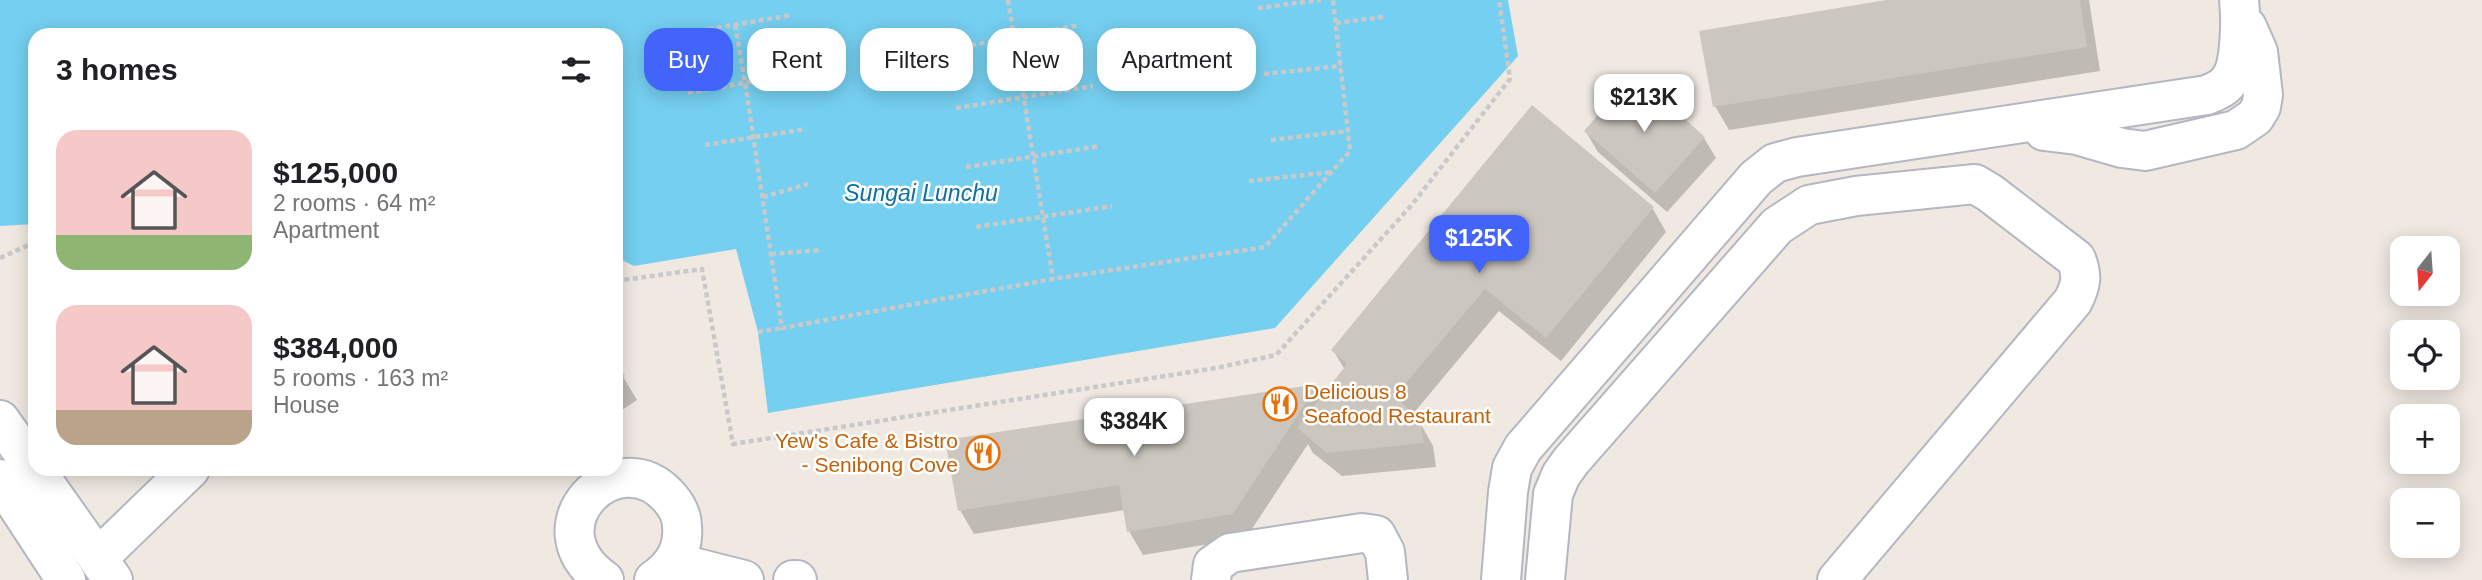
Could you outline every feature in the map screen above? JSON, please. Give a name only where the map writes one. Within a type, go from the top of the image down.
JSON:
[{"type":"street","points":[[1501,580],[1512,468],[1523,448],[1756,178],[1775,163],[1797,157],[2207,95],[2222,88],[2235,69],[2240,6]]},
{"type":"street","points":[[2018,123],[2135,151],[2236,130],[2255,117],[2261,107],[2263,95],[2258,52],[2240,6]]},
{"type":"street","points":[[2161,102],[2171,123],[2165,146]]},
{"type":"street","points":[[1967,131],[1975,184]]},
{"type":"street","points":[[1545,580],[1553,494],[1561,475],[1777,226],[1809,205],[1856,196],[1975,184],[2076,259],[2082,273],[2080,285],[2073,301],[1837,580]]},
{"type":"street","points":[[1623,332],[1658,362]]},
{"type":"street","points":[[0,420],[28,459]]},
{"type":"street","points":[[40,476],[106,569],[184,476]]},
{"type":"street","points":[[604,580],[590,570],[580,556],[575,540],[575,523],[581,506],[593,491],[609,482],[627,478],[646,481],[662,489],[674,503],[682,520],[683,538],[678,555],[664,571]]},
{"type":"street","points":[[0,479],[66,580]]},
{"type":"street","points":[[1211,580],[1213,565],[1230,553],[1362,533],[1376,535],[1385,552],[1388,580]]},
{"type":"street","points":[[664,571],[744,580]]},
{"type":"path","points":[[1008,0],[1013,28]]},
{"type":"path","points":[[1258,8],[1321,0]]},
{"type":"path","points":[[758,332],[1053,279],[1265,247],[1350,151],[1333,0]]},
{"type":"path","points":[[623,280],[702,269],[733,444],[1216,368],[1276,355],[1410,207],[1510,79],[1499,0]]},
{"type":"path","points":[[717,28],[792,15]]},
{"type":"path","points":[[1336,23],[1384,17]]},
{"type":"path","points":[[735,25],[746,82],[782,328]]},
{"type":"path","points":[[1064,28],[1080,25]]},
{"type":"path","points":[[1264,74],[1341,66]]},
{"type":"path","points":[[688,93],[746,82]]},
{"type":"path","points":[[956,108],[1093,86]]},
{"type":"path","points":[[1023,91],[1053,279]]},
{"type":"path","points":[[705,145],[806,129]]},
{"type":"path","points":[[1271,140],[1348,131]]},
{"type":"path","points":[[966,167],[1100,146]]},
{"type":"path","points":[[1249,181],[1333,172]]},
{"type":"path","points":[[763,197],[807,184]]},
{"type":"path","points":[[976,228],[1112,206]]},
{"type":"path","points":[[0,258],[28,245]]},
{"type":"path","points":[[771,254],[822,250]]},
{"type":"water","name":"Sungai Lunchu","points":[[0,0],[1508,0],[1518,56],[1275,328],[768,413],[758,332],[736,249],[634,266],[623,260],[623,28],[28,28],[28,224],[0,226]]},
{"type":"building","points":[[1886,0],[2080,0],[2087,47],[1713,107],[1699,31]]},
{"type":"building","points":[[1634,74],[1705,137],[1655,193],[1584,131]]},
{"type":"building","points":[[1532,105],[1654,207],[1546,338],[1485,289],[1395,396],[1420,420],[1424,443],[1327,453],[1297,428],[1347,364],[1331,350]]},
{"type":"building","points":[[1318,384],[1233,514],[1127,532],[1119,485],[958,511],[945,440]]},
{"type":"place","name":"Delicious 8 Seafood Restaurant","points":[[1280,404]]},
{"type":"place","name":"Yew's Cafe & Bistro - Senibong Cove","points":[[983,453]]}]
